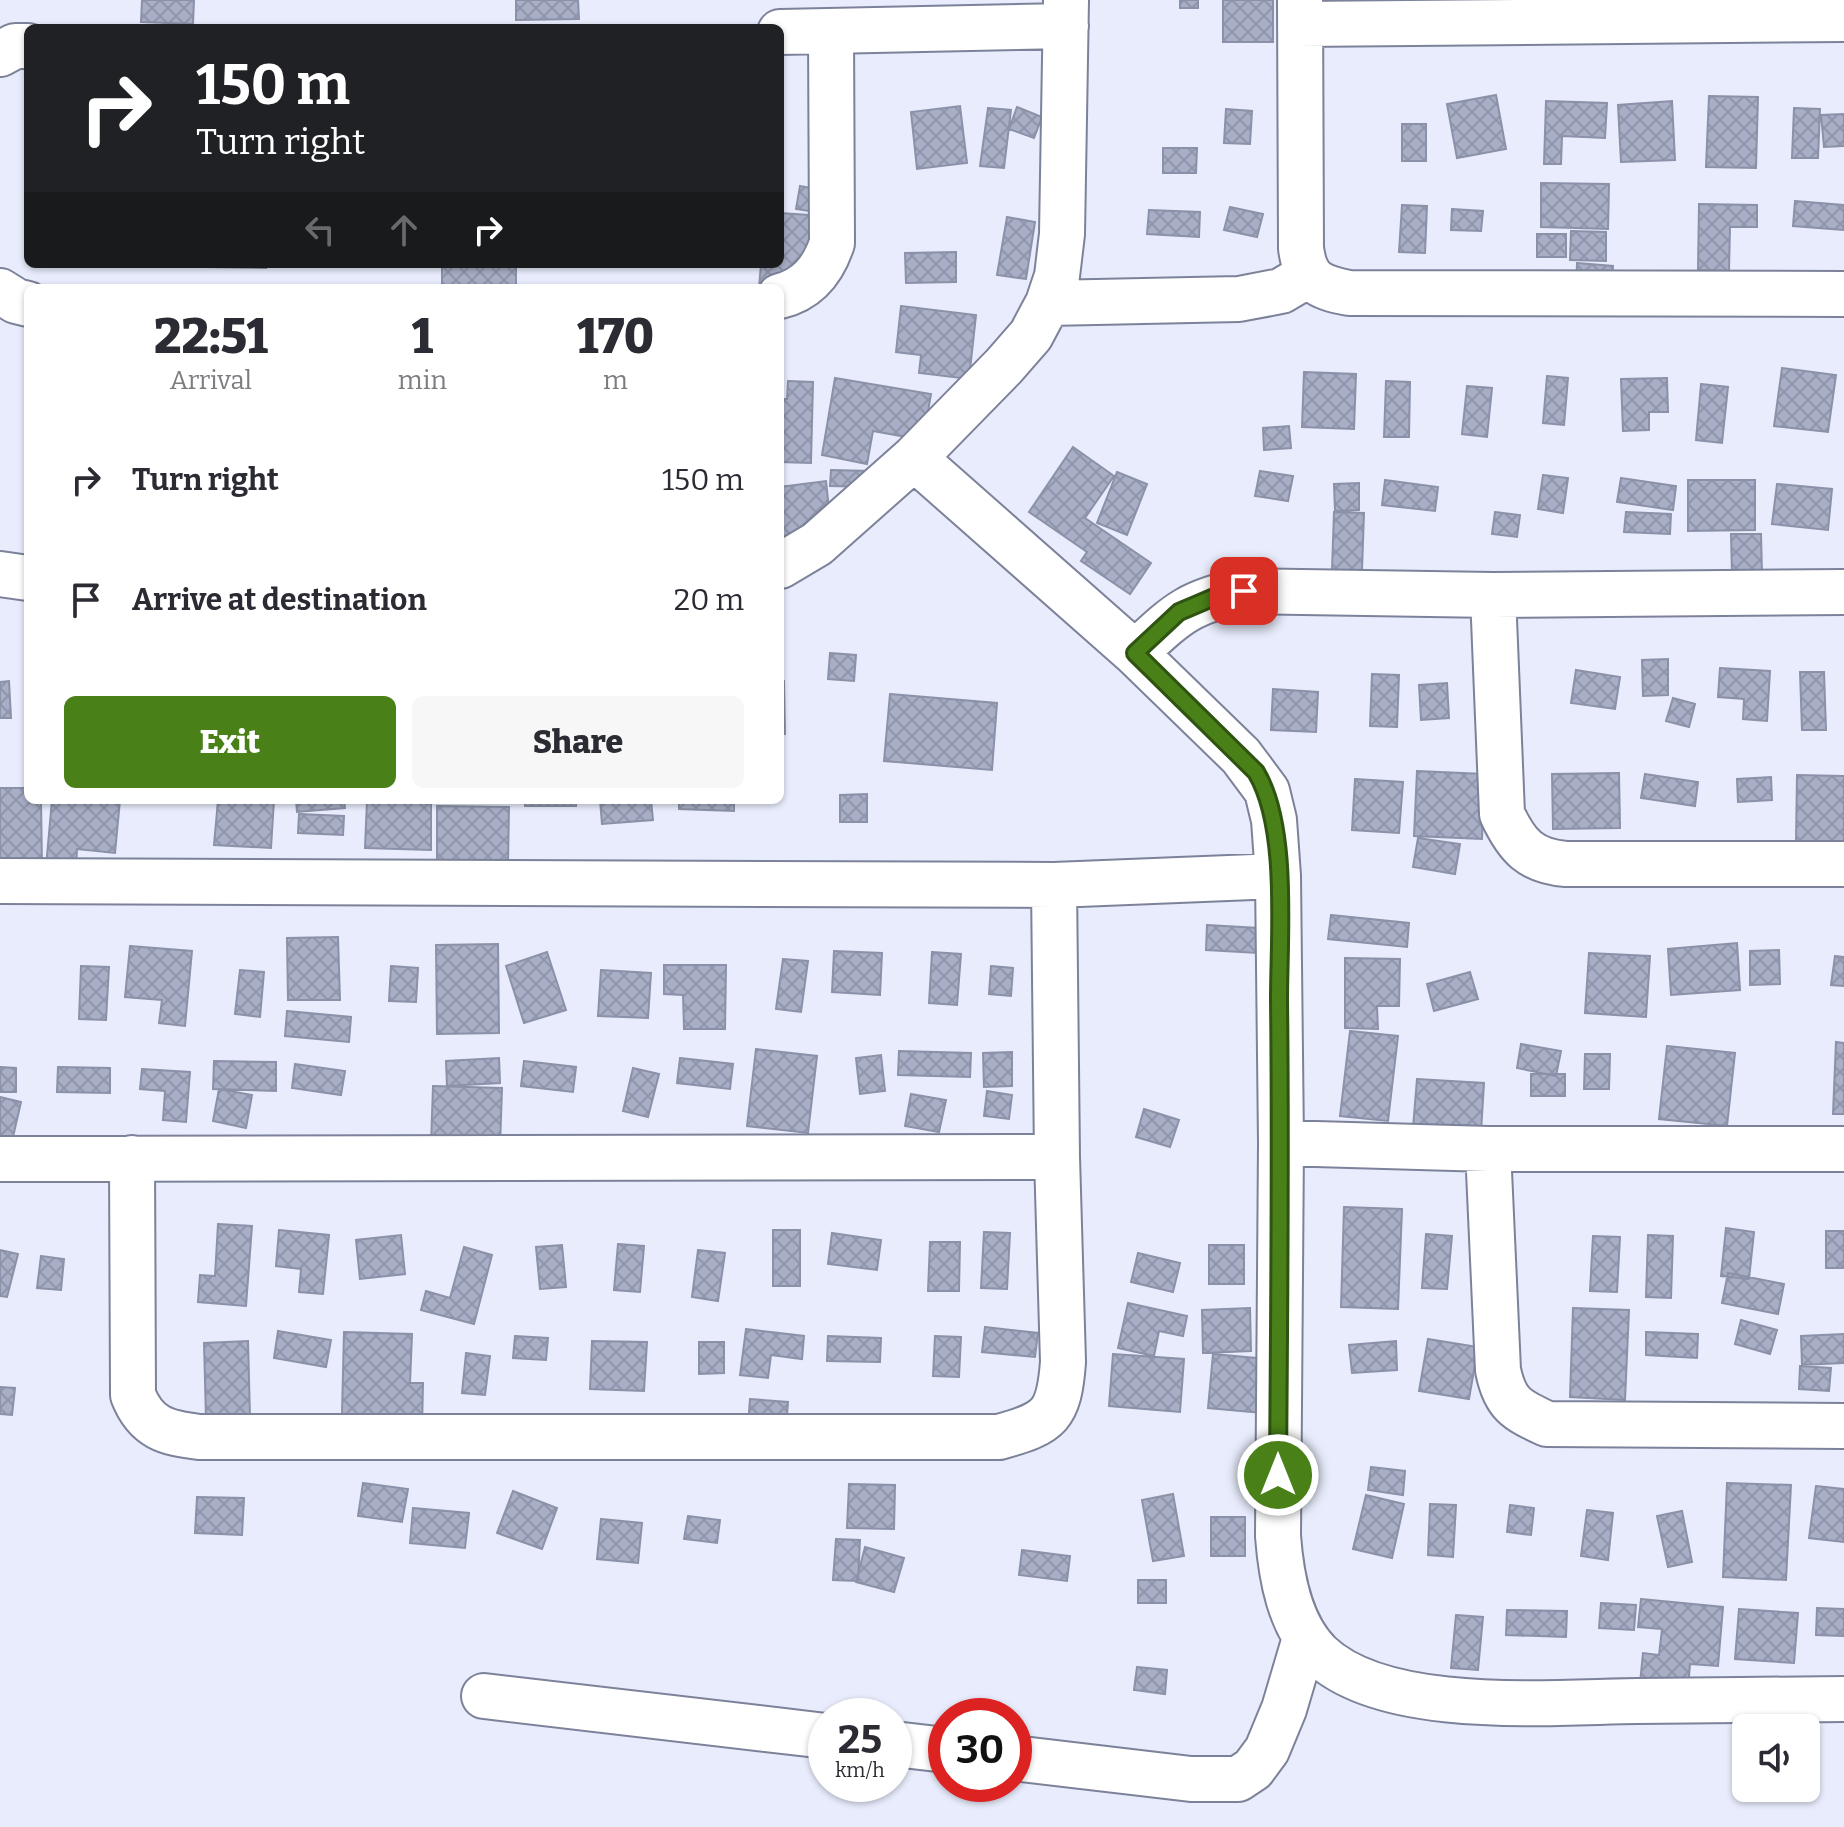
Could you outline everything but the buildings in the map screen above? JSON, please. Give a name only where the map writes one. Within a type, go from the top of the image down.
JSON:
[{"type":"street","points":[[1844,19],[1300,12],[1301,248],[1308,275],[1318,284],[1349,293],[1844,294]]},
{"type":"street","points":[[784,32],[1066,13],[1062,234],[1057,276],[1048,303],[1031,335],[914,458],[817,544],[784,564]]},
{"type":"street","points":[[784,295],[818,273],[832,243],[831,31]]},
{"type":"street","points":[[0,54],[15,46],[24,46]]},
{"type":"street","points":[[1048,303],[1239,299],[1281,291],[1308,275]]},
{"type":"street","points":[[0,291],[24,303]]},
{"type":"street","points":[[914,458],[1135,653],[1256,772],[1267,791],[1274,820],[1278,876],[1281,1143],[1278,1536],[1280,1565],[1289,1601],[1305,1638],[1321,1656],[1367,1682],[1402,1692],[1479,1702],[1844,1699]]},
{"type":"street","points":[[0,574],[24,577]]},
{"type":"street","points":[[1135,653],[1179,612],[1219,595],[1244,591],[1493,595],[1844,592]]},
{"type":"street","points":[[1493,595],[1502,814],[1515,840],[1528,852],[1545,862],[1566,864],[1844,864]]},
{"type":"street","points":[[0,881],[1054,885],[1278,876]]},
{"type":"street","points":[[132,1158],[133,1395],[147,1419],[174,1434],[199,1437],[999,1437],[1027,1429],[1042,1422],[1056,1407],[1063,1362],[1054,885]]},
{"type":"street","points":[[1281,1143],[1488,1149],[1844,1149]]},
{"type":"street","points":[[1488,1149],[1498,1370],[1502,1392],[1512,1405],[1547,1424],[1844,1426]]},
{"type":"street","points":[[0,1159],[1057,1157]]},
{"type":"street","points":[[1032,1760],[1191,1779],[1238,1779],[1253,1769],[1267,1750],[1284,1709],[1305,1638]]},
{"type":"street","points":[[484,1696],[808,1734]]},
{"type":"route","points":[[1244,591],[1219,595],[1179,612],[1135,653],[1256,772],[1267,791],[1274,820],[1278,876],[1281,1143],[1278,1475]]}]
